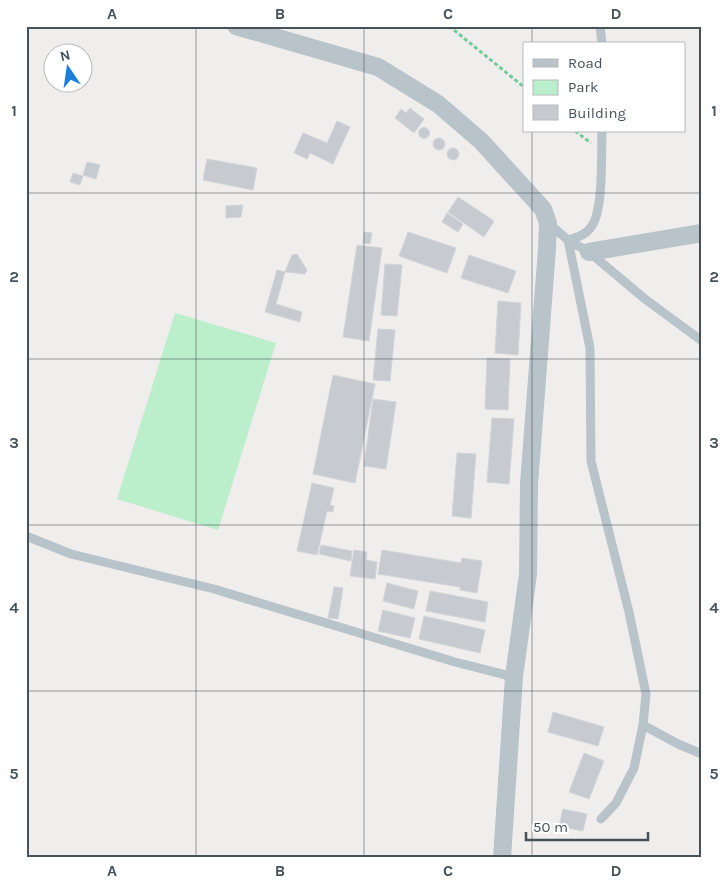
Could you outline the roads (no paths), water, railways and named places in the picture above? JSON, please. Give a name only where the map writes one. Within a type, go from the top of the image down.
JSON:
[{"type":"street","points":[[236,26],[378,67],[404,82],[438,104],[481,142],[543,209],[548,223],[529,484],[528,574],[514,677],[502,858]]},
{"type":"street","points":[[588,252],[702,233]]},
{"type":"lane","points":[[600,26],[602,42]]},
{"type":"lane","points":[[568,240],[584,235],[592,226],[599,205],[602,132]]},
{"type":"lane","points":[[548,223],[702,341]]},
{"type":"lane","points":[[568,240],[590,348],[590,461],[629,612],[646,694],[644,725],[631,774],[616,803],[601,819]]},
{"type":"lane","points":[[26,536],[70,554],[214,589],[455,662],[514,677]]},
{"type":"lane","points":[[644,725],[678,744],[702,754]]}]
